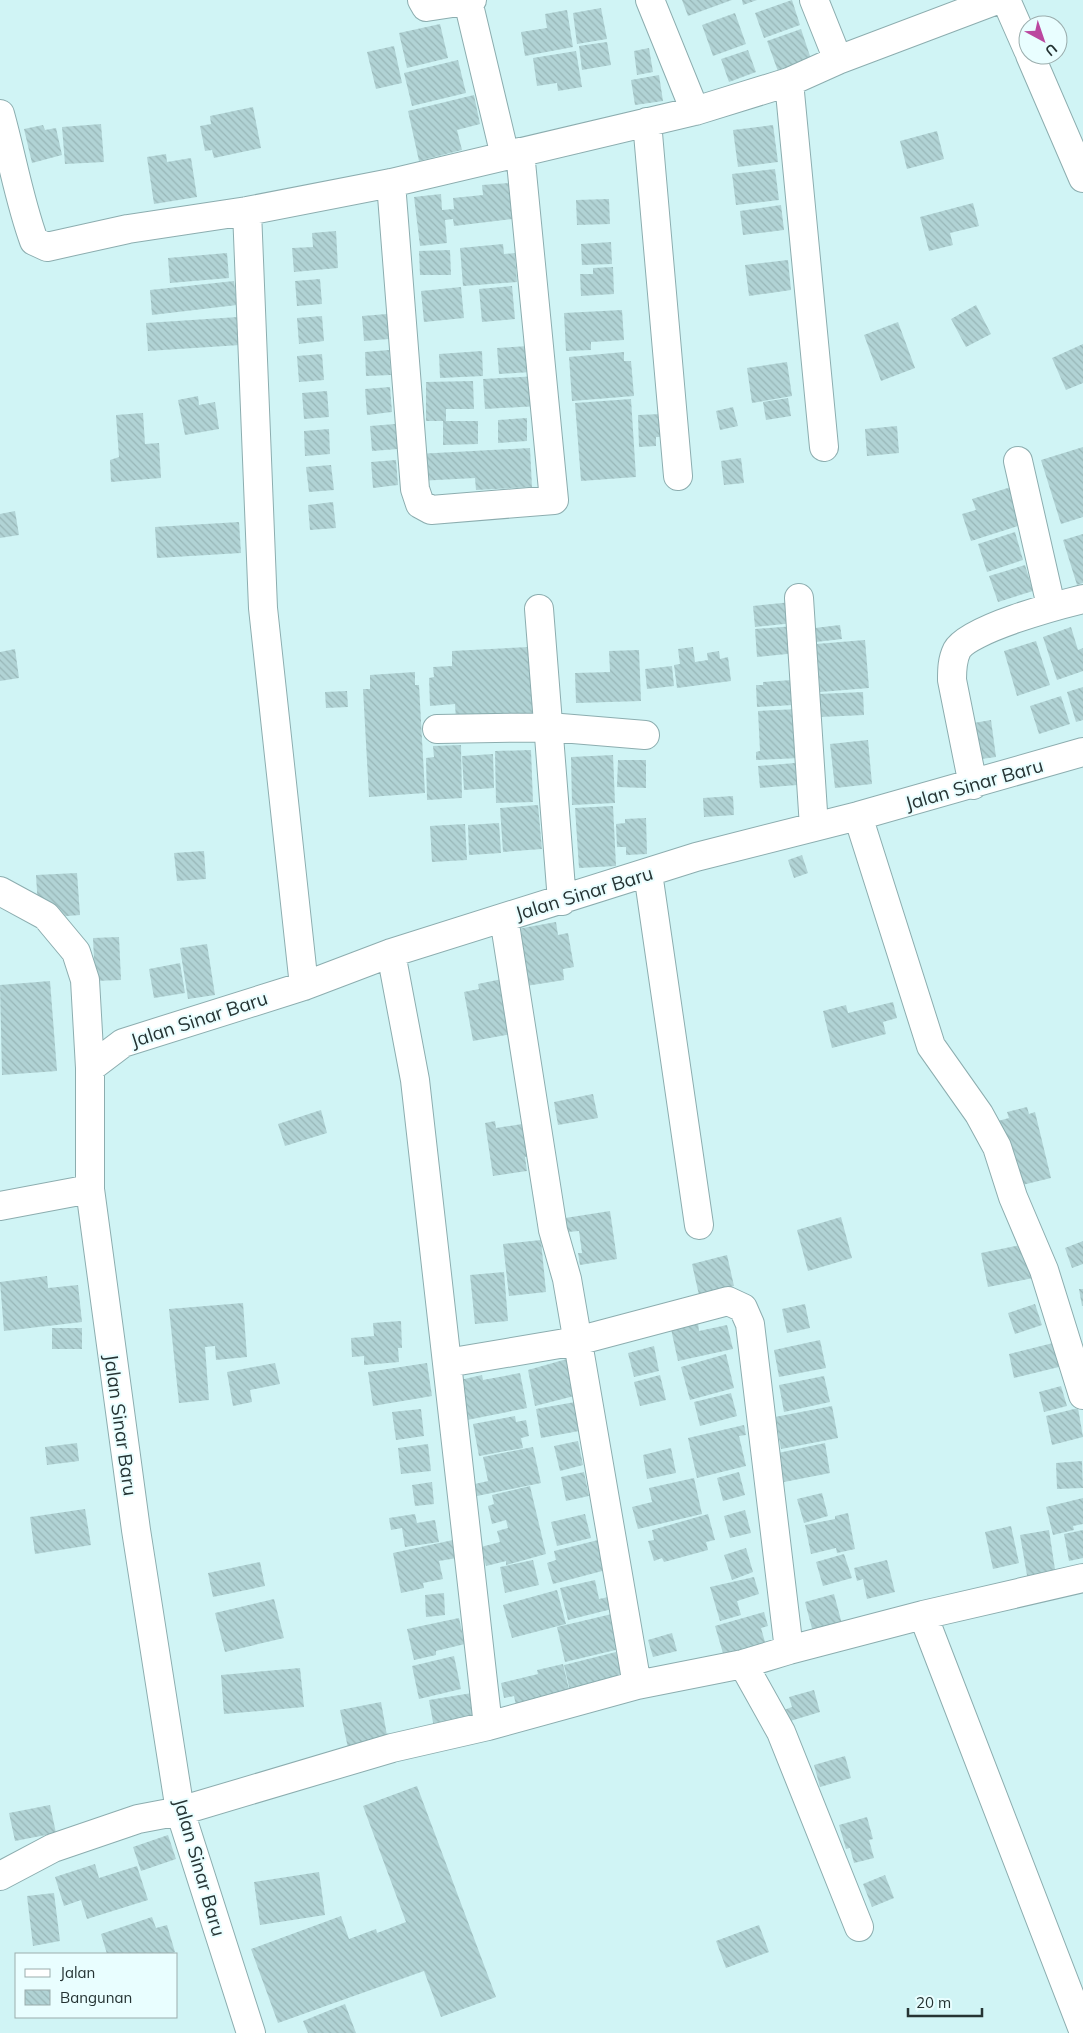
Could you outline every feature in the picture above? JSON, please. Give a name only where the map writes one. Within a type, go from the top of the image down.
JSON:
[{"type":"street","points":[[391,183],[415,490],[420,504],[431,510],[554,500],[512,154],[470,0],[426,7],[422,0]]},
{"type":"street","points":[[650,0],[695,111]]},
{"type":"street","points":[[814,0],[838,60]]},
{"type":"street","points":[[0,114],[15,169],[22,206],[34,241],[47,247],[128,229],[247,211],[391,183],[695,111],[788,82],[838,60],[997,0]]},
{"type":"street","points":[[1006,0],[1018,27]]},
{"type":"street","points":[[1034,65],[1083,178]]},
{"type":"street","points":[[788,82],[824,447]]},
{"type":"street","points":[[647,122],[678,476]]},
{"type":"street","points":[[247,211],[263,608],[304,986]]},
{"type":"street","points":[[1018,461],[1051,606]]},
{"type":"street","points":[[800,598],[814,827]]},
{"type":"street","points":[[973,785],[952,680],[952,664],[957,649],[970,637],[1051,606],[1083,599]]},
{"type":"street","points":[[540,609],[562,901]]},
{"type":"street","points":[[437,728],[549,727],[645,735]]},
{"type":"street","name":"Jalan Sinar Baru","points":[[251,2033],[180,1811],[136,1530],[90,1189],[90,1068],[123,1042],[304,986],[391,953],[562,901],[696,857],[973,785],[1083,752]]},
{"type":"street","points":[[858,816],[931,1046],[979,1114],[997,1147],[1013,1197],[1044,1270],[1083,1396]]},
{"type":"street","points":[[648,873],[699,1225]]},
{"type":"street","points":[[0,891],[46,916],[76,952],[85,980],[90,1068]]},
{"type":"street","points":[[504,918],[553,1230],[567,1279],[637,1685]]},
{"type":"street","points":[[391,953],[415,1080],[488,1726]]},
{"type":"street","points":[[0,1206],[90,1189]]},
{"type":"street","points":[[447,1363],[577,1342],[728,1301],[744,1308],[750,1324],[789,1650]]},
{"type":"street","points":[[0,1876],[53,1848],[138,1820],[180,1811],[392,1748],[488,1726],[637,1685],[743,1664],[923,1615],[1083,1578]]},
{"type":"street","points":[[923,1615],[1083,2030]]},
{"type":"street","points":[[743,1664],[781,1732],[859,1927]]},
{"type":"building","points":[[682,0],[732,0],[688,16]]},
{"type":"building","points":[[742,0],[757,0],[743,5]]},
{"type":"building","points":[[792,0],[800,25],[764,38],[755,13]]},
{"type":"building","points":[[601,8],[607,39],[577,44],[573,13]]},
{"type":"building","points":[[567,10],[573,47],[525,56],[521,32],[547,28],[545,14]]},
{"type":"building","points":[[735,13],[746,44],[713,56],[702,25]]},
{"type":"building","points":[[440,24],[448,58],[407,68],[399,33]]},
{"type":"building","points":[[801,29],[812,62],[779,74],[767,41]]},
{"type":"building","points":[[607,42],[611,65],[582,70],[579,46]]},
{"type":"building","points":[[394,46],[402,83],[376,89],[367,52]]},
{"type":"building","points":[[649,48],[653,72],[637,75],[634,51]]},
{"type":"building","points":[[748,50],[756,72],[729,82],[721,59]]},
{"type":"building","points":[[576,51],[582,87],[558,91],[557,83],[537,86],[533,58]]},
{"type":"building","points":[[458,60],[466,93],[412,106],[404,73]]},
{"type":"building","points":[[659,75],[663,101],[635,105],[631,80]]},
{"type":"building","points":[[474,95],[480,124],[457,130],[462,150],[419,161],[408,111]]},
{"type":"building","points":[[253,107],[261,148],[214,158],[212,150],[205,151],[200,126],[211,124],[210,116]]},
{"type":"building","points":[[101,124],[104,162],[65,164],[62,127]]},
{"type":"building","points":[[43,125],[45,130],[56,128],[62,155],[32,163],[24,129]]},
{"type":"building","points":[[773,125],[778,162],[738,167],[733,130]]},
{"type":"building","points":[[937,131],[944,159],[907,169],[900,141]]},
{"type":"building","points":[[166,154],[167,162],[191,158],[197,197],[154,204],[147,157]]},
{"type":"building","points":[[775,169],[779,200],[736,205],[732,174]]},
{"type":"building","points":[[509,183],[513,219],[454,226],[453,219],[445,220],[447,243],[420,246],[414,197],[441,194],[442,210],[454,209],[453,198],[483,195],[482,185]]},
{"type":"building","points":[[609,199],[610,224],[577,225],[576,200]]},
{"type":"building","points":[[973,203],[979,226],[950,233],[953,245],[929,251],[920,217]]},
{"type":"building","points":[[781,205],[784,230],[743,235],[740,211]]},
{"type":"building","points":[[336,231],[338,268],[294,272],[292,248],[313,247],[312,233]]},
{"type":"building","points":[[611,242],[612,264],[582,265],[581,244]]},
{"type":"building","points":[[503,244],[504,254],[515,253],[517,282],[463,286],[460,248]]},
{"type":"building","points":[[450,250],[451,275],[420,275],[419,251]]},
{"type":"building","points":[[227,253],[229,278],[170,283],[168,258]]},
{"type":"building","points":[[788,260],[791,290],[749,296],[745,265]]},
{"type":"building","points":[[613,267],[614,294],[581,296],[580,274],[593,274],[593,268]]},
{"type":"building","points":[[320,279],[322,304],[297,306],[295,281]]},
{"type":"building","points":[[234,281],[237,305],[152,315],[150,290]]},
{"type":"building","points":[[512,286],[515,319],[482,322],[479,289]]},
{"type":"building","points":[[461,287],[464,318],[424,322],[421,291]]},
{"type":"building","points":[[976,305],[991,334],[966,347],[951,319]]},
{"type":"building","points":[[622,310],[624,340],[591,342],[591,350],[566,351],[564,313]]},
{"type":"building","points":[[387,314],[389,339],[364,341],[362,316]]},
{"type":"building","points":[[322,316],[324,341],[299,344],[297,318]]},
{"type":"building","points":[[238,317],[240,345],[148,351],[146,323]]},
{"type":"building","points":[[898,322],[915,368],[881,381],[864,335]]},
{"type":"building","points":[[1083,344],[1083,383],[1066,390],[1052,358]]},
{"type":"building","points":[[529,346],[531,372],[499,374],[497,348]]},
{"type":"building","points":[[389,350],[391,375],[366,376],[365,352]]},
{"type":"building","points":[[482,351],[483,376],[440,378],[439,354]]},
{"type":"building","points":[[624,352],[624,361],[631,361],[634,396],[572,401],[569,357]]},
{"type":"building","points":[[322,354],[324,380],[299,382],[297,356]]},
{"type":"building","points":[[787,362],[792,396],[752,403],[747,368]]},
{"type":"building","points":[[538,376],[539,406],[485,409],[483,379]]},
{"type":"building","points":[[473,381],[474,409],[446,409],[446,421],[478,421],[478,444],[443,445],[443,421],[426,421],[426,382]]},
{"type":"building","points":[[390,387],[392,412],[367,415],[365,389]]},
{"type":"building","points":[[327,391],[329,417],[304,419],[302,393]]},
{"type":"building","points":[[198,396],[199,405],[215,402],[219,429],[185,435],[178,400]]},
{"type":"building","points":[[788,398],[791,416],[766,420],[763,402]]},
{"type":"building","points":[[631,399],[636,477],[581,481],[575,403]]},
{"type":"building","points":[[733,407],[738,426],[720,430],[716,411]]},
{"type":"building","points":[[143,413],[145,444],[159,443],[161,478],[111,482],[110,460],[119,457],[116,415]]},
{"type":"building","points":[[661,414],[662,437],[656,437],[656,446],[639,447],[638,415]]},
{"type":"building","points":[[527,418],[527,441],[498,443],[498,420]]},
{"type":"building","points":[[395,424],[398,449],[372,451],[370,426]]},
{"type":"building","points":[[897,426],[899,453],[867,456],[865,429]]},
{"type":"building","points":[[329,429],[330,454],[305,456],[304,431]]},
{"type":"building","points":[[1083,447],[1083,517],[1061,524],[1041,460]]},
{"type":"building","points":[[530,448],[532,487],[476,490],[475,478],[418,481],[417,454]]},
{"type":"building","points":[[741,458],[744,483],[724,485],[721,461]]},
{"type":"building","points":[[396,460],[398,485],[373,488],[371,462]]},
{"type":"building","points":[[331,465],[334,490],[309,492],[306,467]]},
{"type":"building","points":[[1011,487],[1024,524],[971,541],[962,514],[976,510],[972,499]]},
{"type":"building","points":[[333,502],[336,528],[310,530],[308,505]]},
{"type":"building","points":[[15,511],[19,535],[0,538],[0,514]]},
{"type":"building","points":[[239,522],[241,553],[157,558],[155,527]]},
{"type":"building","points":[[1015,532],[1023,560],[987,572],[978,544]]},
{"type":"building","points":[[1083,534],[1083,583],[1077,585],[1063,540]]},
{"type":"building","points":[[1025,565],[1033,591],[998,602],[989,576]]},
{"type":"building","points":[[792,602],[794,623],[755,627],[753,606]]},
{"type":"building","points":[[840,625],[842,639],[816,642],[815,628]]},
{"type":"building","points":[[795,626],[797,653],[757,657],[755,629]]},
{"type":"building","points":[[1071,627],[1078,650],[1083,648],[1083,671],[1057,680],[1043,637]]},
{"type":"building","points":[[865,640],[869,688],[820,692],[816,644]]},
{"type":"building","points":[[1036,641],[1050,685],[1017,696],[1004,651]]},
{"type":"building","points":[[529,647],[533,715],[456,720],[455,704],[430,706],[429,678],[434,677],[433,667],[452,666],[452,651]]},
{"type":"building","points":[[693,647],[695,662],[708,660],[707,653],[719,651],[720,659],[728,657],[731,681],[677,688],[674,665],[680,664],[678,649]]},
{"type":"building","points":[[15,649],[19,678],[0,681],[0,652]]},
{"type":"building","points":[[639,650],[641,701],[576,703],[575,673],[610,672],[609,651]]},
{"type":"building","points":[[672,666],[674,686],[647,689],[645,669]]},
{"type":"building","points":[[415,672],[415,685],[419,685],[425,793],[369,797],[363,689],[370,689],[370,675]]},
{"type":"building","points":[[792,680],[793,705],[757,707],[756,685],[763,685],[763,682]]},
{"type":"building","points":[[1083,687],[1083,720],[1076,722],[1067,692]]},
{"type":"building","points":[[347,691],[348,707],[326,708],[325,692]]},
{"type":"building","points":[[863,692],[864,715],[820,717],[819,694]]},
{"type":"building","points":[[1061,696],[1070,724],[1039,734],[1030,706]]},
{"type":"building","points":[[798,709],[800,758],[756,760],[756,752],[760,751],[758,711]]},
{"type":"building","points":[[991,720],[996,757],[974,760],[968,724]]},
{"type":"building","points":[[868,740],[872,784],[835,788],[830,744]]},
{"type":"building","points":[[461,745],[462,798],[427,800],[426,758],[434,757],[433,746]]},
{"type":"building","points":[[531,750],[533,802],[496,803],[495,751]]},
{"type":"building","points":[[493,754],[494,788],[464,790],[462,756]]},
{"type":"building","points":[[613,755],[615,803],[572,805],[571,757]]},
{"type":"building","points":[[618,760],[646,760],[646,788],[617,787]]},
{"type":"building","points":[[795,763],[797,785],[760,788],[758,766]]},
{"type":"building","points":[[733,796],[734,815],[704,817],[703,798]]},
{"type":"building","points":[[538,805],[542,849],[503,852],[500,808]]},
{"type":"building","points":[[613,806],[616,866],[579,868],[575,808]]},
{"type":"building","points":[[646,818],[647,854],[626,855],[626,847],[617,847],[616,824],[625,823],[625,819]]},
{"type":"building","points":[[499,823],[501,853],[469,855],[468,825]]},
{"type":"building","points":[[465,824],[467,860],[432,862],[430,826]]},
{"type":"building","points":[[204,851],[206,879],[177,881],[174,853]]},
{"type":"building","points":[[802,855],[808,873],[794,878],[788,860]]},
{"type":"building","points":[[77,873],[80,915],[54,917],[38,907],[36,875]]},
{"type":"building","points":[[556,922],[558,935],[568,933],[574,967],[563,969],[564,980],[526,986],[517,929]]},
{"type":"building","points":[[119,937],[121,980],[95,981],[93,938]]},
{"type":"building","points":[[207,944],[215,995],[188,999],[180,948]]},
{"type":"building","points":[[180,963],[185,993],[154,998],[149,969]]},
{"type":"building","points":[[502,979],[512,1034],[473,1041],[464,992],[479,989],[478,984]]},
{"type":"building","points":[[50,981],[57,1071],[2,1075],[0,985]]},
{"type":"building","points":[[893,1002],[897,1018],[883,1022],[886,1034],[832,1048],[823,1011],[846,1005],[848,1013]]},
{"type":"building","points":[[593,1094],[598,1118],[558,1125],[554,1102]]},
{"type":"building","points":[[1027,1107],[1029,1114],[1035,1112],[1051,1178],[1014,1187],[998,1121],[1009,1118],[1007,1112]]},
{"type":"building","points":[[321,1110],[327,1133],[285,1146],[278,1124]]},
{"type":"building","points":[[495,1121],[496,1128],[522,1124],[524,1139],[531,1138],[534,1156],[525,1157],[527,1171],[493,1176],[485,1123]]},
{"type":"building","points":[[610,1211],[617,1259],[580,1265],[578,1253],[582,1253],[579,1231],[567,1232],[565,1218]]},
{"type":"building","points":[[841,1217],[852,1258],[808,1271],[797,1230]]},
{"type":"building","points":[[541,1240],[546,1292],[509,1296],[503,1244]]},
{"type":"building","points":[[1083,1241],[1083,1264],[1072,1268],[1065,1248]]},
{"type":"building","points":[[1026,1244],[1033,1278],[988,1287],[981,1253]]},
{"type":"building","points":[[727,1255],[734,1286],[699,1295],[692,1264]]},
{"type":"building","points":[[504,1272],[508,1321],[475,1324],[470,1275]]},
{"type":"building","points":[[47,1276],[48,1288],[78,1285],[82,1322],[4,1331],[0,1282]]},
{"type":"building","points":[[1079,1289],[1083,1289],[1083,1306],[1082,1306]]},
{"type":"building","points":[[243,1303],[247,1357],[216,1360],[215,1346],[205,1347],[209,1400],[179,1403],[169,1309]]},
{"type":"building","points":[[805,1304],[810,1328],[787,1333],[782,1309]]},
{"type":"building","points":[[1035,1304],[1042,1325],[1015,1334],[1008,1313]]},
{"type":"building","points":[[401,1321],[402,1348],[398,1348],[399,1362],[364,1365],[364,1356],[352,1357],[351,1338],[374,1336],[373,1323]]},
{"type":"building","points":[[698,1323],[699,1331],[727,1325],[733,1349],[678,1361],[671,1329]]},
{"type":"building","points":[[52,1328],[82,1328],[82,1349],[52,1349]]},
{"type":"building","points":[[820,1340],[826,1368],[779,1377],[774,1350]]},
{"type":"building","points":[[1053,1343],[1059,1367],[1014,1378],[1009,1354]]},
{"type":"building","points":[[654,1346],[659,1371],[634,1377],[628,1353]]},
{"type":"building","points":[[726,1354],[734,1388],[690,1400],[681,1367]]},
{"type":"building","points":[[574,1357],[578,1395],[535,1406],[528,1370]]},
{"type":"building","points":[[275,1363],[280,1384],[250,1390],[252,1402],[233,1406],[227,1372]]},
{"type":"building","points":[[427,1363],[432,1396],[373,1406],[368,1372]]},
{"type":"building","points":[[520,1373],[527,1408],[467,1420],[460,1380],[482,1375],[483,1380]]},
{"type":"building","points":[[660,1375],[666,1400],[640,1406],[634,1382]]},
{"type":"building","points":[[824,1376],[830,1402],[784,1412],[779,1385]]},
{"type":"building","points":[[1061,1386],[1067,1406],[1044,1412],[1039,1392]]},
{"type":"building","points":[[731,1393],[737,1416],[700,1426],[694,1402]]},
{"type":"building","points":[[575,1402],[579,1431],[541,1438],[536,1409]]},
{"type":"building","points":[[832,1406],[838,1438],[781,1449],[775,1417]]},
{"type":"building","points":[[1078,1408],[1083,1437],[1052,1445],[1046,1416]]},
{"type":"building","points":[[421,1409],[424,1436],[396,1440],[392,1412]]},
{"type":"building","points":[[515,1416],[516,1422],[526,1420],[529,1436],[521,1438],[523,1448],[479,1456],[473,1424]]},
{"type":"building","points":[[744,1425],[746,1435],[739,1436],[746,1466],[697,1478],[688,1438]]},
{"type":"building","points":[[578,1441],[583,1465],[560,1471],[554,1446]]},
{"type":"building","points":[[77,1443],[79,1461],[47,1465],[45,1447]]},
{"type":"building","points":[[825,1443],[830,1473],[784,1482],[778,1453]]},
{"type":"building","points":[[428,1444],[431,1471],[401,1474],[398,1448]]},
{"type":"building","points":[[533,1447],[541,1483],[477,1496],[475,1484],[488,1481],[483,1457]]},
{"type":"building","points":[[671,1448],[676,1473],[647,1479],[643,1455]]},
{"type":"building","points":[[1082,1461],[1083,1488],[1057,1489],[1056,1463]]},
{"type":"building","points":[[584,1472],[589,1496],[566,1501],[561,1477]]},
{"type":"building","points":[[739,1472],[745,1495],[723,1501],[717,1478]]},
{"type":"building","points":[[694,1478],[702,1514],[638,1529],[632,1507],[652,1502],[649,1488]]},
{"type":"building","points":[[432,1482],[434,1504],[415,1506],[412,1485]]},
{"type":"building","points":[[530,1486],[546,1554],[506,1565],[506,1561],[486,1566],[481,1547],[500,1542],[497,1531],[508,1528],[506,1520],[492,1524],[488,1506],[494,1504],[492,1495]]},
{"type":"building","points":[[822,1493],[828,1516],[804,1523],[797,1499]]},
{"type":"building","points":[[1083,1498],[1083,1524],[1073,1526],[1074,1530],[1053,1535],[1046,1507]]},
{"type":"building","points":[[85,1509],[91,1545],[35,1554],[30,1517]]},
{"type":"building","points":[[745,1510],[751,1533],[730,1538],[724,1516]]},
{"type":"building","points":[[848,1513],[855,1549],[837,1553],[836,1548],[811,1554],[805,1525],[835,1519],[835,1516]]},
{"type":"building","points":[[415,1514],[417,1523],[435,1520],[439,1542],[405,1547],[402,1528],[391,1530],[389,1518]]},
{"type":"building","points":[[585,1514],[591,1538],[557,1546],[551,1522]]},
{"type":"building","points":[[708,1514],[715,1540],[706,1542],[708,1550],[664,1562],[662,1558],[654,1561],[648,1541],[654,1540],[652,1530]]},
{"type":"building","points":[[1011,1526],[1019,1563],[993,1569],[985,1532]]},
{"type":"building","points":[[1049,1530],[1056,1576],[1028,1581],[1020,1535]]},
{"type":"building","points":[[1083,1530],[1083,1558],[1069,1561],[1064,1534]]},
{"type":"building","points":[[453,1540],[457,1558],[439,1561],[443,1579],[423,1583],[424,1588],[401,1593],[393,1553]]},
{"type":"building","points":[[598,1540],[606,1570],[553,1584],[547,1563],[556,1560],[554,1551]]},
{"type":"building","points":[[746,1548],[753,1572],[732,1580],[724,1555]]},
{"type":"building","points":[[844,1554],[852,1578],[823,1586],[816,1562]]},
{"type":"building","points":[[533,1560],[539,1585],[505,1593],[500,1567]]},
{"type":"building","points":[[887,1560],[895,1592],[867,1599],[863,1579],[857,1581],[854,1568]]},
{"type":"building","points":[[260,1562],[265,1586],[213,1597],[208,1573]]},
{"type":"building","points":[[754,1577],[759,1594],[737,1601],[741,1615],[720,1621],[710,1587]]},
{"type":"building","points":[[595,1580],[599,1599],[613,1596],[616,1608],[568,1620],[560,1588]]},
{"type":"building","points":[[557,1590],[566,1624],[512,1638],[503,1605]]},
{"type":"building","points":[[444,1593],[445,1615],[426,1617],[425,1595]]},
{"type":"building","points":[[834,1594],[843,1628],[814,1636],[805,1602]]},
{"type":"building","points":[[274,1599],[284,1638],[225,1652],[215,1613]]},
{"type":"building","points":[[764,1612],[768,1626],[761,1628],[767,1649],[725,1660],[715,1626]]},
{"type":"building","points":[[616,1613],[624,1648],[565,1662],[557,1627]]},
{"type":"building","points":[[459,1618],[465,1644],[436,1651],[436,1655],[414,1660],[407,1629]]},
{"type":"building","points":[[672,1633],[677,1651],[653,1657],[648,1640]]},
{"type":"building","points":[[616,1652],[623,1680],[572,1700],[564,1665]]},
{"type":"building","points":[[454,1656],[461,1689],[419,1699],[412,1666]]},
{"type":"building","points":[[563,1664],[572,1702],[518,1715],[514,1696],[504,1698],[501,1683],[538,1674],[537,1670]]},
{"type":"building","points":[[300,1668],[304,1707],[224,1714],[221,1675]]},
{"type":"building","points":[[814,1690],[820,1712],[787,1722],[784,1710],[792,1707],[789,1697]]},
{"type":"building","points":[[472,1693],[477,1721],[434,1728],[429,1700]]},
{"type":"building","points":[[381,1702],[388,1741],[348,1748],[340,1710]]},
{"type":"building","points":[[845,1756],[851,1778],[820,1787],[814,1765]]},
{"type":"building","points":[[417,1786],[496,1997],[441,2017],[424,1971],[278,2023],[251,1949],[341,1916],[349,1939],[376,1929],[377,1933],[406,1922],[363,1806]]},
{"type":"building","points":[[50,1805],[56,1833],[15,1841],[9,1813]]},
{"type":"building","points":[[867,1817],[873,1839],[869,1840],[874,1858],[854,1863],[850,1848],[846,1849],[839,1825]]},
{"type":"building","points":[[168,1835],[176,1859],[141,1871],[133,1847]]},
{"type":"building","points":[[95,1864],[99,1878],[137,1866],[148,1900],[87,1919],[81,1900],[64,1906],[55,1877]]},
{"type":"building","points":[[319,1872],[325,1915],[260,1925],[254,1882]]},
{"type":"building","points":[[885,1875],[894,1898],[872,1907],[863,1884]]},
{"type":"building","points":[[54,1893],[60,1941],[33,1946],[27,1896]]},
{"type":"building","points":[[152,1917],[156,1928],[167,1925],[175,1952],[107,1953],[101,1934]]},
{"type":"building","points":[[759,1925],[769,1952],[726,1968],[716,1941]]},
{"type":"building","points":[[345,2004],[356,2033],[308,2033],[303,2021]]}]
